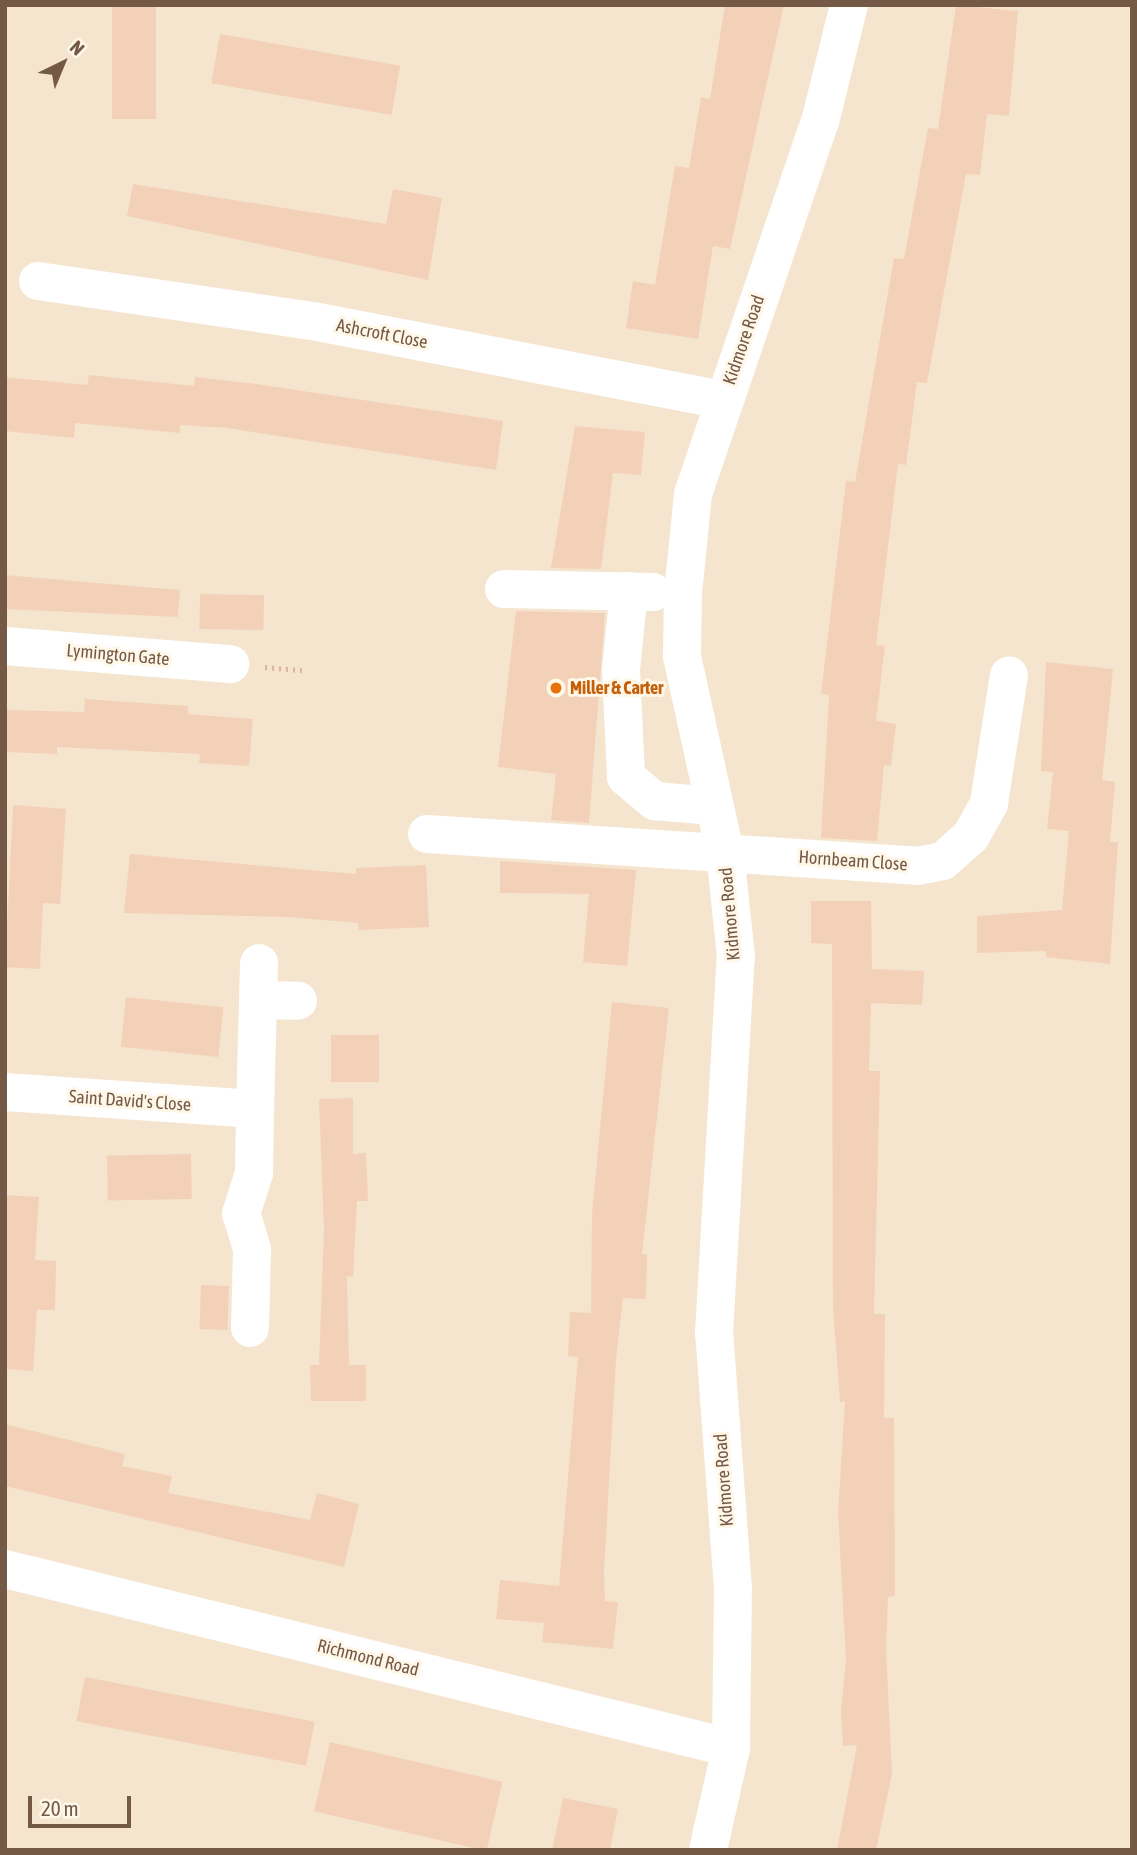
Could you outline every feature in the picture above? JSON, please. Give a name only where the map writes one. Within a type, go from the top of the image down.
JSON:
[{"type":"street","name":"Kidmore Road","points":[[708,1850],[731,1748],[733,1589],[714,1333],[736,957],[725,852],[682,656],[683,593],[693,494],[820,122],[849,5]]},
{"type":"street","name":"Ashcroft Close","points":[[38,281],[318,322],[724,400]]},
{"type":"street","points":[[504,589],[683,593]]},
{"type":"street","points":[[629,591],[621,670],[626,777],[655,801],[713,806]]},
{"type":"street","name":"Lymington Gate","points":[[6,646],[230,664]]},
{"type":"street","name":"Hornbeam Close","points":[[428,834],[917,866],[943,862],[971,835],[989,803],[1009,676]]},
{"type":"street","points":[[250,1328],[252,1249],[241,1214],[254,1173],[259,981],[298,1001]]},
{"type":"street","name":"Saint David's Close","points":[[5,1092],[255,1109]]},
{"type":"street","name":"Richmond Road","points":[[5,1569],[731,1748]]},
{"type":"shaded area","points":[[5,5],[1132,5],[1132,1850],[5,1850]]},
{"type":"building","points":[[112,5],[156,5],[156,119],[112,119]]},
{"type":"building","points":[[725,5],[784,5],[730,249],[713,246],[698,339],[626,328],[633,281],[655,285],[675,166],[689,168],[701,97],[710,99]]},
{"type":"building","points":[[956,5],[1018,11],[1009,116],[987,114],[980,175],[966,174],[927,383],[917,382],[906,465],[898,464],[876,645],[885,646],[876,721],[896,724],[891,766],[884,765],[877,841],[821,838],[829,695],[821,694],[846,481],[855,482],[894,258],[904,259],[928,128],[938,129]]},
{"type":"building","points":[[220,34],[400,66],[392,115],[211,83]]},
{"type":"building","points":[[133,184],[386,224],[393,189],[442,198],[428,280],[127,216]]},
{"type":"building","points":[[89,375],[194,386],[195,377],[503,421],[496,470],[227,428],[180,425],[180,433],[75,423],[74,438],[5,431],[5,377],[87,385]]},
{"type":"building","points":[[575,426],[645,432],[641,475],[613,473],[601,569],[551,568]]},
{"type":"building","points":[[5,575],[180,590],[178,617],[5,609]]},
{"type":"building","points":[[200,594],[264,595],[263,630],[199,629]]},
{"type":"building","name":"Miller & Carter","points":[[516,611],[605,613],[589,823],[551,820],[556,774],[498,767]]},
{"type":"building","points":[[1046,662],[1113,669],[1102,780],[1115,782],[1110,842],[1118,842],[1110,964],[1046,957],[1046,951],[977,953],[977,916],[1062,910],[1069,831],[1047,829],[1053,772],[1041,771]]},
{"type":"building","points":[[85,699],[188,706],[188,714],[253,719],[249,766],[199,763],[200,754],[57,747],[57,754],[5,752],[5,710],[84,712]]},
{"type":"building","points":[[13,805],[66,809],[60,904],[43,903],[40,969],[5,967]]},
{"type":"building","points":[[130,854],[356,874],[356,868],[426,865],[429,927],[359,930],[358,923],[287,917],[124,913]]},
{"type":"building","points":[[500,861],[636,870],[627,966],[583,962],[589,894],[500,893]]},
{"type":"building","points":[[811,901],[871,901],[872,969],[924,971],[922,1005],[871,1003],[869,1071],[880,1071],[874,1314],[885,1314],[884,1418],[894,1418],[895,1596],[888,1597],[886,1648],[892,1774],[876,1850],[837,1850],[857,1745],[843,1746],[841,1711],[846,1661],[838,1513],[845,1402],[840,1402],[833,1306],[832,944],[811,943]]},
{"type":"building","points":[[126,997],[223,1007],[218,1057],[121,1047]]},
{"type":"building","points":[[612,1002],[669,1008],[642,1254],[647,1254],[646,1299],[623,1298],[616,1359],[604,1571],[605,1601],[618,1602],[613,1649],[542,1642],[544,1623],[496,1619],[500,1580],[559,1586],[578,1357],[568,1356],[570,1312],[591,1313],[592,1214]]},
{"type":"building","points":[[331,1035],[379,1035],[379,1082],[331,1082]]},
{"type":"building","points":[[353,1098],[353,1154],[366,1153],[368,1201],[357,1201],[353,1277],[347,1276],[349,1365],[366,1365],[366,1401],[311,1401],[310,1365],[319,1365],[324,1230],[319,1099]]},
{"type":"building","points":[[191,1154],[192,1199],[108,1200],[107,1155]]},
{"type":"building","points":[[5,1195],[39,1197],[35,1260],[56,1261],[55,1310],[37,1310],[33,1371],[5,1369]]},
{"type":"building","points":[[201,1285],[229,1286],[227,1330],[199,1329]]},
{"type":"building","points":[[5,1424],[125,1454],[122,1466],[172,1476],[168,1493],[310,1520],[317,1493],[359,1504],[344,1567],[5,1486]]},
{"type":"building","points":[[85,1677],[315,1722],[306,1766],[76,1721]]},
{"type":"building","points":[[330,1742],[502,1782],[487,1850],[314,1811]]},
{"type":"building","points":[[563,1798],[618,1809],[610,1850],[552,1850]]},
{"type":"place","name":"Miller & Carter","points":[[556,688]]}]
